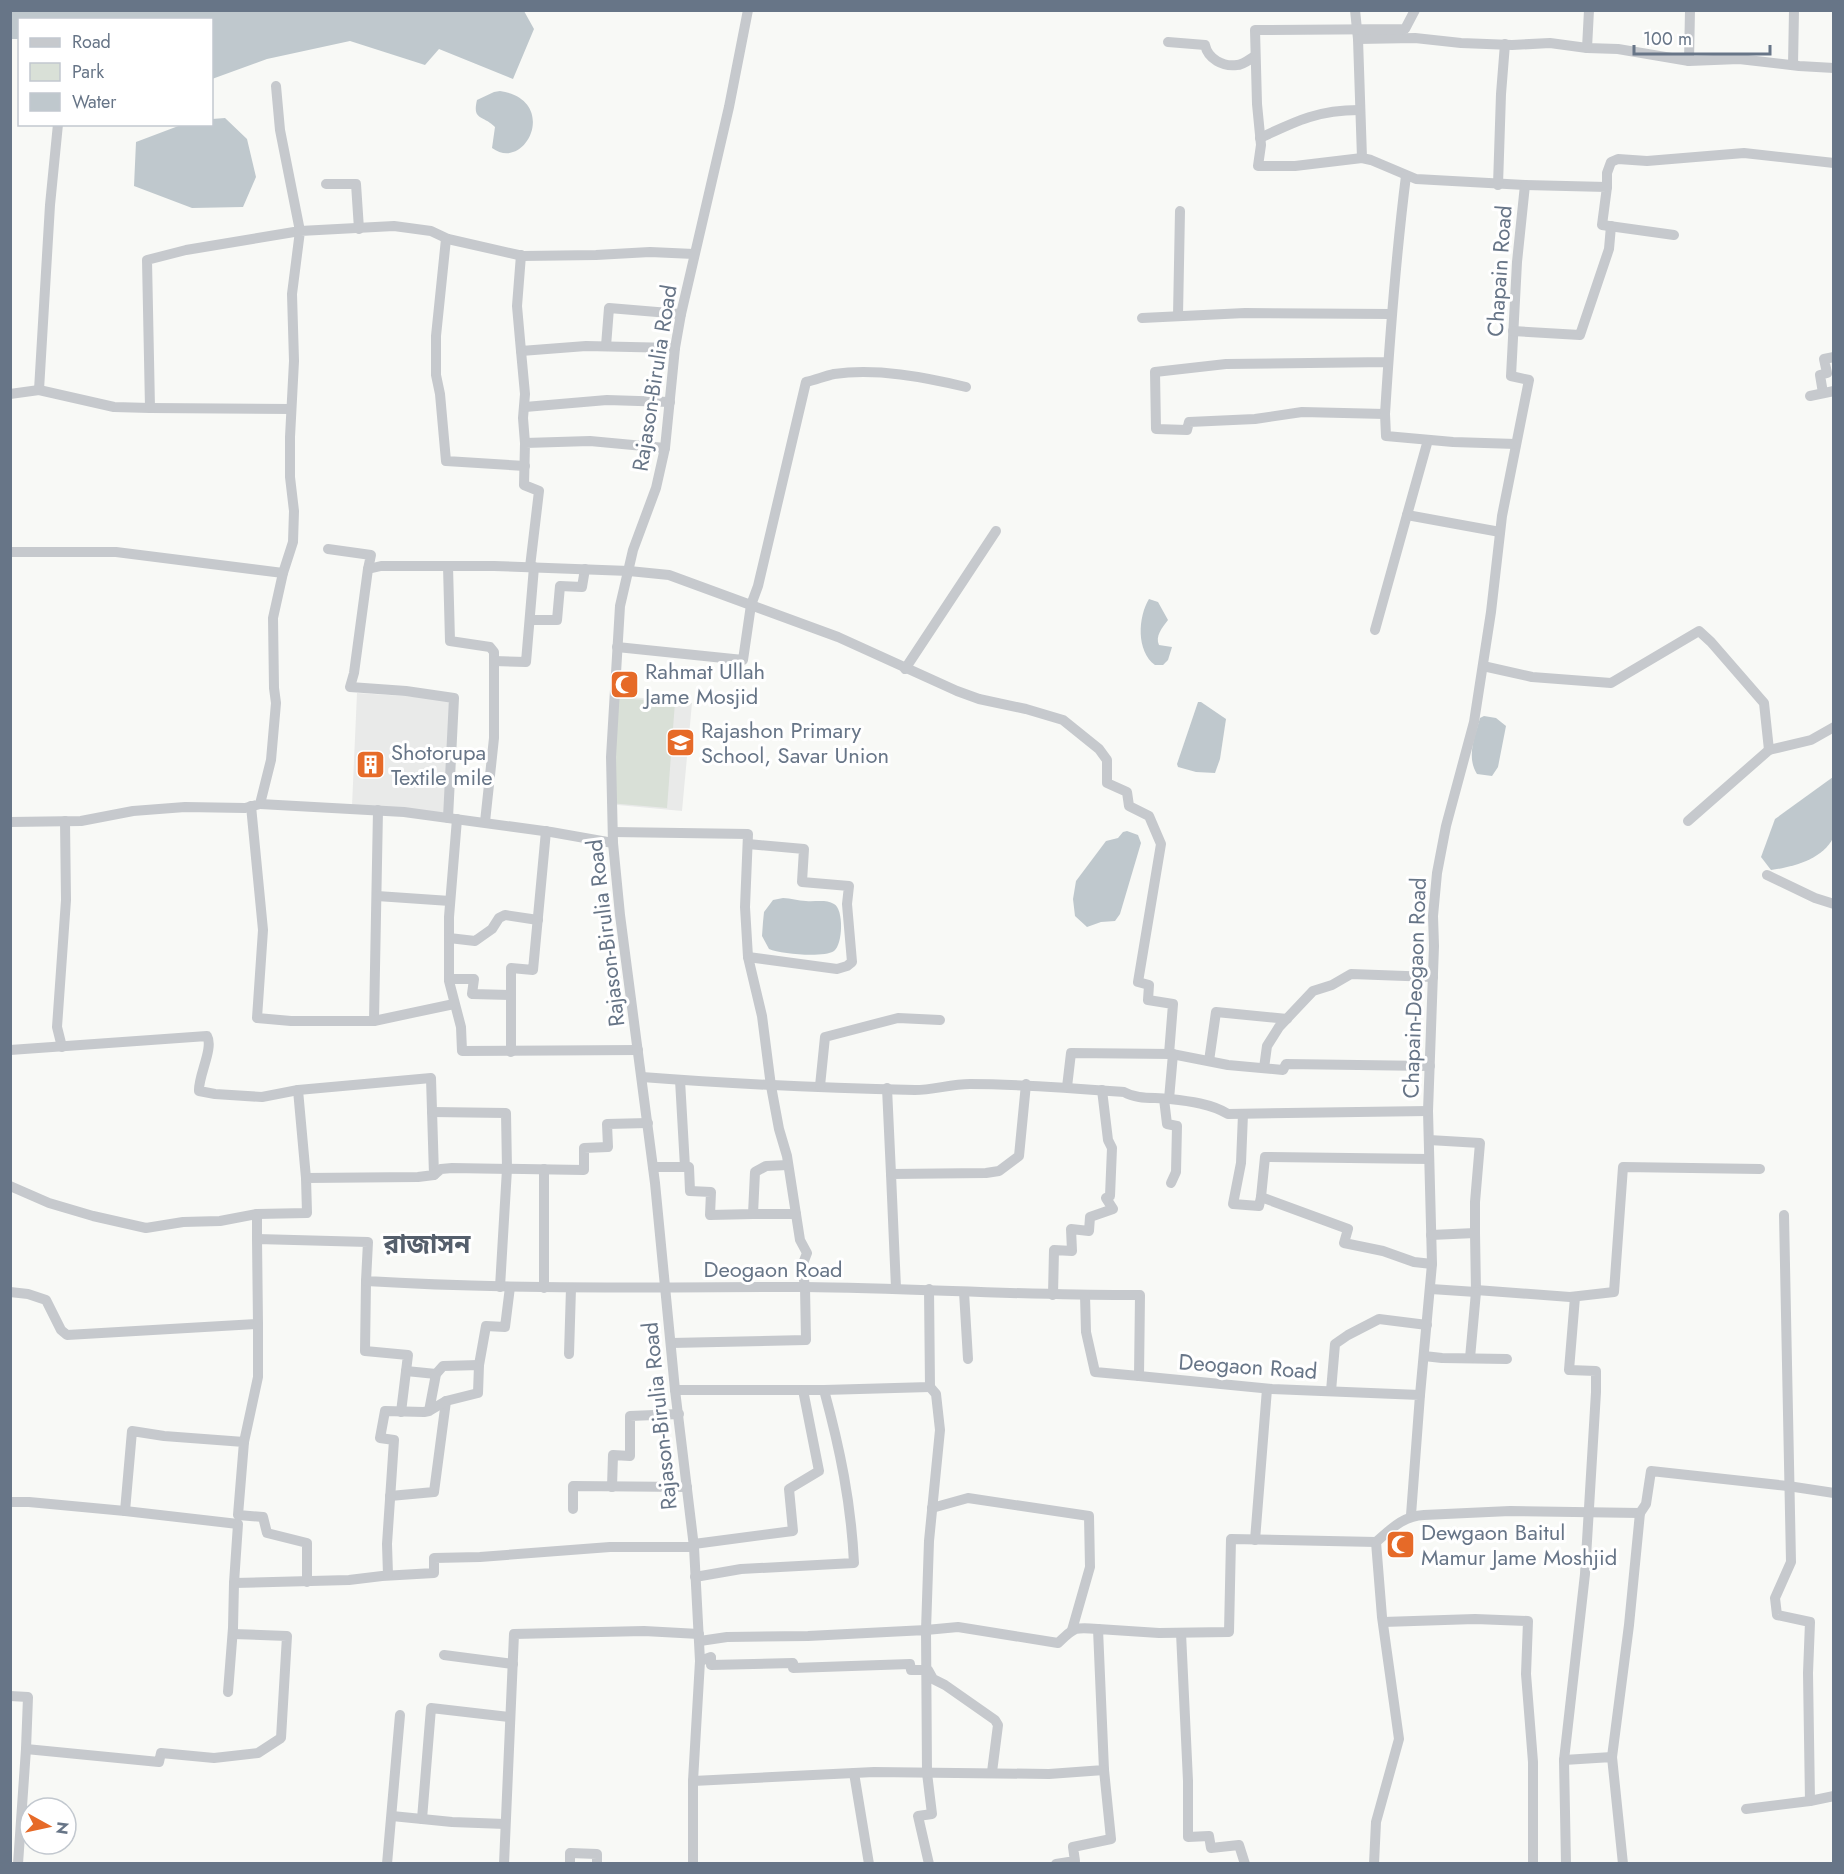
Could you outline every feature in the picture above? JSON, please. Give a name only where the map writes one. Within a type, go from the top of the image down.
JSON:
[{"type":"street","name":"Rajason-Birulia Road","points":[[693,1863],[693,1781],[700,1661],[694,1546],[675,1390],[648,1123],[620,915],[613,838],[611,758],[620,606],[633,550],[656,488],[665,448],[675,348],[681,314],[729,107],[748,10]]},
{"type":"street","points":[[1355,10],[1357,33],[1362,158],[1295,165],[1258,166],[1260,138],[1255,30],[1357,33],[1461,43],[1550,43],[1618,49],[1689,61],[1739,59],[1833,68]]},
{"type":"street","points":[[1357,33],[1405,29],[1415,10]]},
{"type":"street","points":[[1587,48],[1589,10]]},
{"type":"street","points":[[1689,61],[1690,10]]},
{"type":"street","points":[[1794,10],[1794,65]]},
{"type":"street","points":[[1168,42],[1205,45],[1207,53],[1219,63],[1238,66],[1256,56]]},
{"type":"street","points":[[1498,185],[1505,44]]},
{"type":"street","points":[[276,86],[280,130],[300,231],[292,294],[294,361],[290,477],[294,511],[293,542],[273,618],[276,703],[271,760],[255,805],[263,930],[257,1018],[291,1021],[374,1021],[454,1004]]},
{"type":"street","points":[[1260,138],[1313,114],[1337,110],[1359,110]]},
{"type":"street","points":[[39,390],[50,205],[58,126]]},
{"type":"street","points":[[1674,235],[1602,225],[1608,168],[1611,162],[1618,159],[1647,161],[1744,153],[1833,163]]},
{"type":"street","name":"Chapain Road","points":[[1362,158],[1416,179],[1526,185],[1517,262],[1511,376],[1529,380],[1502,516]]},
{"type":"street","points":[[1406,176],[1391,314],[1384,414],[1386,436],[1516,444]]},
{"type":"street","points":[[326,184],[356,184],[359,229]]},
{"type":"street","points":[[1526,185],[1607,187]]},
{"type":"street","points":[[1178,316],[1180,211]]},
{"type":"street","points":[[150,408],[147,260],[186,250],[300,231],[394,226],[431,231],[446,239],[521,255],[650,252],[694,254]]},
{"type":"street","points":[[1513,331],[1580,335],[1609,249],[1611,226]]},
{"type":"street","points":[[446,239],[436,336],[436,375],[446,461],[525,466]]},
{"type":"street","points":[[494,661],[526,662],[530,620],[538,491],[524,485],[525,407],[517,306],[521,255]]},
{"type":"street","points":[[606,346],[609,308],[681,314]]},
{"type":"street","points":[[1142,318],[1256,313],[1391,314]]},
{"type":"street","points":[[521,351],[586,346],[675,348]]},
{"type":"street","points":[[1809,396],[1828,392],[1821,375],[1827,373],[1824,359],[1833,357]]},
{"type":"street","points":[[1384,414],[1302,412],[1255,419],[1189,422],[1187,430],[1155,429],[1155,372],[1226,364],[1388,362]]},
{"type":"street","points":[[617,647],[742,660],[751,606],[758,586],[806,382],[833,375],[868,372],[934,380],[966,387]]},
{"type":"street","points":[[10,394],[39,390],[114,408],[291,409]]},
{"type":"street","points":[[525,407],[608,400],[670,402]]},
{"type":"street","points":[[1374,630],[1428,440]]},
{"type":"street","points":[[525,443],[590,441],[665,448]]},
{"type":"street","points":[[1407,515],[1500,532]]},
{"type":"street","name":"Chapain-Deogaon Road","points":[[1420,1395],[1432,1264],[1428,1111],[1433,915],[1437,873],[1446,826],[1474,722],[1502,516]]},
{"type":"street","points":[[905,669],[996,531]]},
{"type":"street","points":[[328,549],[371,555],[350,687],[406,691],[454,698],[449,979],[461,1027],[462,1051],[638,1050]]},
{"type":"street","points":[[10,552],[116,552],[283,573]]},
{"type":"street","points":[[368,569],[381,566],[532,567],[669,575],[837,637],[878,654],[905,669],[979,699],[1063,720],[1099,748],[1107,760],[1107,783],[1127,792],[1129,806],[1149,816],[1161,844],[1138,982],[1149,985],[1148,1000],[1173,1004],[1166,1099],[1167,1124],[1177,1126],[1176,1172],[1171,1183]]},
{"type":"street","points":[[448,566],[450,641],[490,647],[494,652],[494,738],[485,822]]},
{"type":"street","points":[[530,620],[557,620],[560,586],[582,587],[585,569]]},
{"type":"street","points":[[1483,666],[1532,676],[1611,683],[1699,631],[1764,703],[1769,750]]},
{"type":"street","points":[[1688,821],[1769,750],[1811,740],[1833,727]]},
{"type":"street","points":[[10,822],[81,821],[143,810],[255,805],[378,810],[613,838],[748,834],[745,907],[748,957],[762,1016],[771,1086],[788,1165],[800,1240],[807,1253],[802,1266],[805,1287],[806,1340],[671,1343]]},
{"type":"street","points":[[374,1021],[378,810]]},
{"type":"street","points":[[62,1047],[57,1027],[65,910],[65,821]]},
{"type":"street","points":[[511,1052],[511,968],[533,970],[546,831]]},
{"type":"street","points":[[748,844],[804,849],[802,882],[849,886],[847,904],[852,962],[837,969],[748,957]]},
{"type":"street","points":[[1767,874],[1815,898],[1833,904]]},
{"type":"street","points":[[377,896],[450,901]]},
{"type":"street","points":[[449,938],[475,941],[492,929],[499,918],[505,915],[538,920]]},
{"type":"street","points":[[1264,1068],[1267,1046],[1279,1027],[1313,991],[1332,985],[1351,974],[1433,977]]},
{"type":"street","points":[[449,979],[474,979],[472,994],[511,995]]},
{"type":"street","points":[[1209,1061],[1216,1012],[1287,1019]]},
{"type":"street","points":[[820,1086],[825,1037],[898,1018],[940,1020]]},
{"type":"street","points":[[10,1050],[207,1036],[210,1045],[198,1084],[201,1093],[262,1096],[298,1090],[431,1078],[434,1175]]},
{"type":"street","points":[[1067,1087],[1071,1053],[1171,1054],[1283,1070],[1286,1064],[1430,1066]]},
{"type":"street","points":[[642,1077],[771,1086],[918,1090],[963,1084],[1026,1084],[1124,1092],[1133,1097],[1166,1099],[1218,1108],[1228,1114],[1428,1111]]},
{"type":"street","points":[[680,1080],[685,1167]]},
{"type":"street","points":[[891,1174],[999,1171],[1019,1156],[1026,1084]]},
{"type":"street","points":[[887,1089],[896,1288]]},
{"type":"street","points":[[10,1186],[49,1203],[146,1228],[183,1222],[220,1221],[257,1214],[307,1213],[298,1090]]},
{"type":"street","points":[[1053,1295],[1054,1250],[1071,1251],[1071,1229],[1089,1231],[1090,1217],[1113,1209],[1106,1198],[1110,1196],[1112,1148],[1108,1140],[1102,1090]]},
{"type":"street","points":[[388,1575],[394,1440],[380,1438],[385,1411],[424,1412],[446,1401],[478,1393],[479,1365],[486,1326],[505,1327],[506,1113],[432,1112]]},
{"type":"street","points":[[1243,1114],[1241,1163],[1233,1204],[1259,1206],[1265,1157],[1429,1159]]},
{"type":"street","points":[[306,1178],[418,1177],[434,1175],[441,1169],[452,1167],[584,1170],[584,1148],[608,1148],[607,1124],[648,1123]]},
{"type":"street","points":[[1429,1140],[1480,1143],[1475,1202],[1476,1291],[1470,1358]]},
{"type":"street","points":[[753,1214],[755,1172],[766,1166],[788,1165]]},
{"type":"street","points":[[653,1167],[689,1167],[690,1191],[711,1192],[710,1215],[796,1214]]},
{"type":"street","points":[[1431,1289],[1575,1297],[1614,1292],[1623,1167],[1760,1169]]},
{"type":"street","points":[[544,1169],[544,1288]]},
{"type":"street","points":[[1261,1197],[1348,1229],[1344,1243],[1383,1251],[1414,1262],[1432,1264]]},
{"type":"street","points":[[228,1692],[244,1442],[258,1377],[257,1214]]},
{"type":"street","points":[[1784,1215],[1791,1562],[1775,1599],[1777,1615],[1810,1622],[1808,1673],[1810,1801]]},
{"type":"street","points":[[1431,1235],[1475,1233]]},
{"type":"street","points":[[257,1239],[368,1242],[365,1351],[408,1355],[401,1412]]},
{"type":"street","name":"Deogaon Road","points":[[366,1281],[443,1286],[544,1288],[896,1288],[1053,1295],[1140,1295],[1139,1376],[1267,1389],[1420,1395]]},
{"type":"street","points":[[569,1354],[570,1288]]},
{"type":"street","points":[[928,1289],[930,1387],[936,1394],[940,1430],[929,1541],[926,1630],[927,1773],[932,1814],[918,1816],[929,1863]]},
{"type":"street","points":[[10,1292],[46,1300],[61,1330],[67,1335],[258,1324]]},
{"type":"street","points":[[964,1292],[968,1359]]},
{"type":"street","points":[[1085,1295],[1086,1332],[1095,1372],[1139,1376]]},
{"type":"street","points":[[1566,1863],[1564,1760],[1585,1574],[1596,1371],[1569,1370],[1575,1297]]},
{"type":"street","points":[[1331,1391],[1335,1344],[1379,1319],[1427,1324]]},
{"type":"street","points":[[1424,1356],[1507,1359]]},
{"type":"street","points":[[429,1411],[436,1374],[443,1366],[479,1365]]},
{"type":"street","points":[[406,1371],[436,1374]]},
{"type":"street","points":[[675,1390],[930,1387]]},
{"type":"street","points":[[1256,1540],[1267,1389]]},
{"type":"street","points":[[234,1583],[349,1580],[434,1573],[434,1558],[480,1557],[610,1547],[694,1546],[793,1532],[789,1489],[819,1471],[803,1390]]},
{"type":"street","points":[[695,1577],[741,1569],[854,1563],[850,1506],[842,1455],[824,1390]]},
{"type":"street","points":[[1411,1515],[1420,1395]]},
{"type":"street","points":[[390,1496],[434,1492],[446,1401]]},
{"type":"street","points":[[612,1487],[613,1455],[630,1456],[630,1416],[678,1414]]},
{"type":"street","points":[[124,1511],[132,1431],[164,1436],[244,1442]]},
{"type":"street","points":[[1623,1863],[1612,1757],[1629,1625],[1640,1513],[1646,1504],[1651,1472],[1833,1493]]},
{"type":"street","points":[[573,1509],[573,1486],[687,1487]]},
{"type":"street","points":[[932,1508],[968,1498],[1089,1516],[1090,1567],[1072,1630]]},
{"type":"street","points":[[10,1502],[238,1520],[263,1517],[267,1533],[307,1543],[307,1582]]},
{"type":"street","points":[[504,1863],[514,1634],[644,1631],[699,1637],[808,1636],[958,1627],[1058,1643],[1069,1630],[1080,1628],[1182,1633],[1229,1632],[1231,1539],[1376,1542],[1393,1526],[1411,1515],[1510,1511],[1640,1513]]},
{"type":"street","points":[[1374,1863],[1376,1822],[1400,1739],[1383,1622],[1376,1542]]},
{"type":"street","points":[[1383,1622],[1475,1619],[1528,1621],[1526,1674],[1533,1762],[1533,1863]]},
{"type":"street","points":[[1056,1863],[1075,1861],[1073,1847],[1111,1839],[1104,1770],[1098,1629]]},
{"type":"street","points":[[1182,1633],[1188,1837],[1209,1836],[1211,1848],[1239,1845],[1245,1863]]},
{"type":"street","points":[[26,1749],[159,1762],[161,1753],[214,1758],[258,1753],[281,1738],[286,1636],[233,1634]]},
{"type":"street","points":[[444,1655],[513,1664]]},
{"type":"street","points":[[700,1661],[711,1657],[711,1665],[793,1663],[793,1668],[910,1664],[911,1670],[928,1670]]},
{"type":"street","points":[[928,1670],[933,1679],[995,1720],[998,1725],[992,1772]]},
{"type":"street","points":[[10,1696],[28,1697],[18,1863]]},
{"type":"street","points":[[422,1819],[431,1708],[510,1717]]},
{"type":"street","points":[[387,1863],[400,1715]]},
{"type":"street","points":[[1564,1760],[1612,1757]]},
{"type":"street","points":[[693,1781],[854,1773],[1049,1774],[1104,1770]]},
{"type":"street","points":[[854,1773],[869,1863]]},
{"type":"street","points":[[1746,1809],[1833,1796]]},
{"type":"street","points":[[392,1816],[505,1824]]},
{"type":"street","points":[[570,1863],[570,1853],[597,1854],[597,1863]]},
{"type":"shaded area","name":"Shotorupa Textile mile","points":[[357,693],[451,699],[444,815],[352,806]]},
{"type":"shaded area","points":[[612,695],[692,703],[682,811],[607,804]]},
{"type":"green space","points":[[617,698],[675,702],[667,808],[609,803]]},
{"type":"water","points":[[11,11],[524,11],[534,29],[513,79],[439,49],[425,65],[350,41],[267,59],[213,79],[213,18],[18,18],[18,39],[11,39]]},
{"type":"water","points":[[500,91],[518,97],[529,107],[533,120],[531,132],[525,143],[516,151],[505,153],[492,148],[495,127],[477,115],[476,111],[477,100]]},
{"type":"water","points":[[225,118],[247,139],[256,177],[243,207],[192,208],[134,186],[136,142],[178,126],[213,126],[213,119]]},
{"type":"water","points":[[1149,599],[1158,602],[1168,620],[1158,638],[1159,645],[1172,647],[1168,660],[1163,665],[1155,665],[1149,659],[1142,643],[1141,624]]},
{"type":"water","points":[[1198,702],[1226,719],[1220,759],[1215,773],[1196,772],[1178,767],[1177,764]]},
{"type":"water","points":[[1484,716],[1496,718],[1506,726],[1498,767],[1492,776],[1477,774],[1472,761],[1474,739],[1480,718]]},
{"type":"water","points":[[1833,777],[1833,838],[1815,857],[1789,867],[1771,870],[1761,857],[1775,819]]},
{"type":"water","points":[[1127,831],[1138,835],[1141,843],[1120,914],[1115,921],[1101,922],[1087,927],[1075,916],[1073,899],[1076,881],[1106,841],[1118,838]]},
{"type":"water","points":[[783,898],[828,902],[837,907],[841,919],[841,935],[834,951],[802,954],[769,949],[762,936],[764,912],[773,900]]},
{"type":"place","name":"Rahmat Ullah Jame Mosjid","points":[[624,684]]},
{"type":"place","name":"Rajashon Primary School, Savar Union","points":[[680,743]]},
{"type":"place","name":"Shotorupa Textile mile","points":[[370,765]]},
{"type":"place","name":"Dewgaon Baitul Mamur Jame Moshjid","points":[[1400,1545]]},
{"type":"district","name":"রাজাসন","points":[[427,1244]]}]
